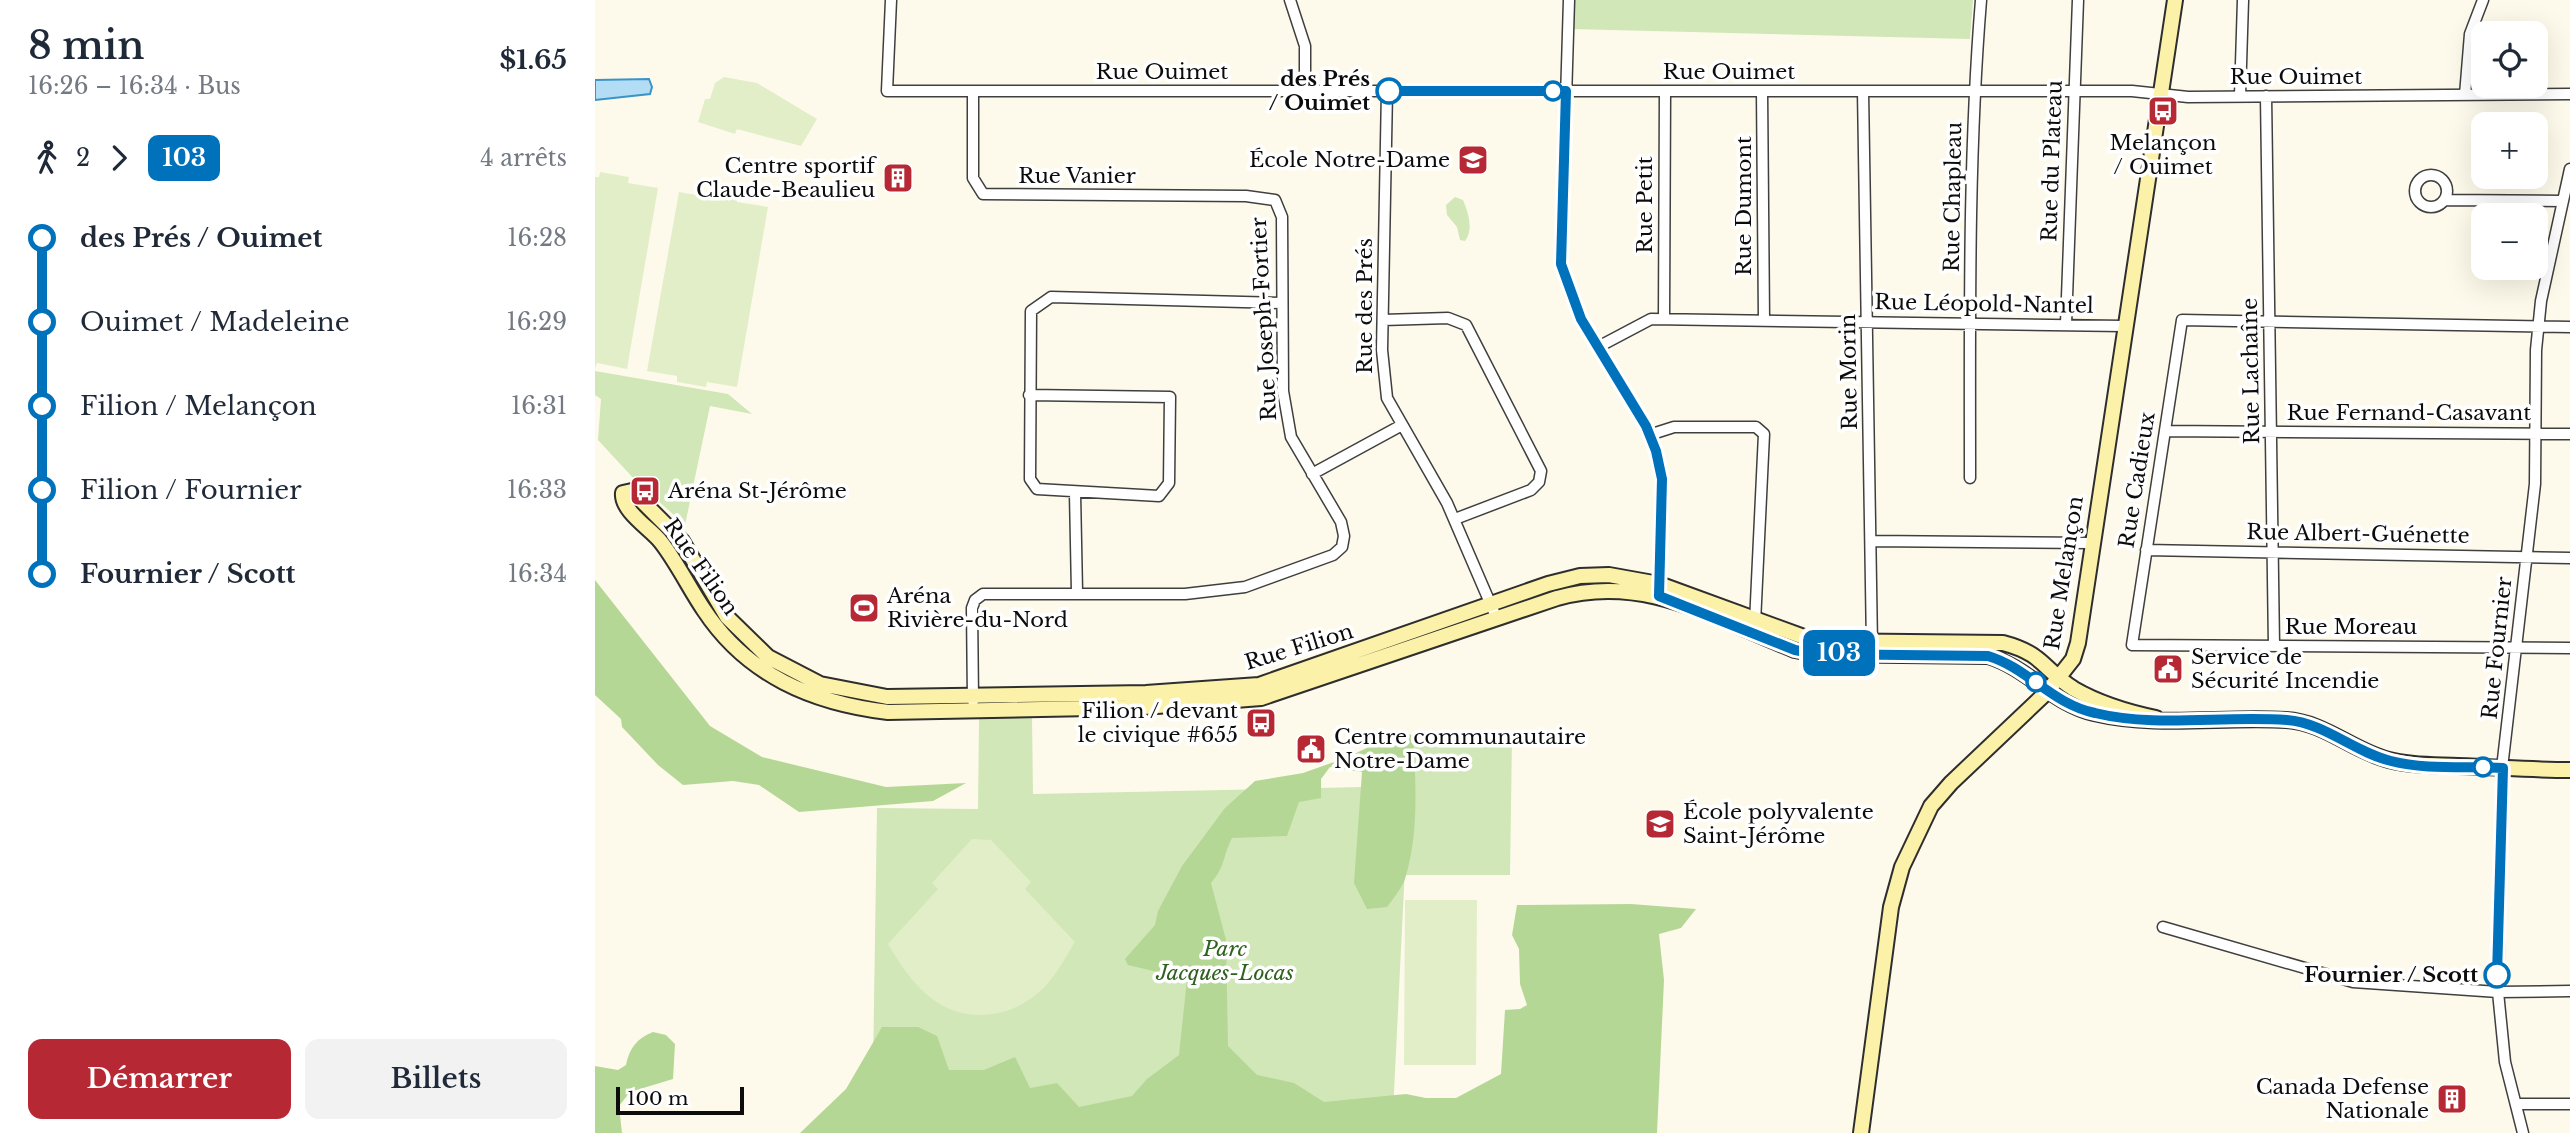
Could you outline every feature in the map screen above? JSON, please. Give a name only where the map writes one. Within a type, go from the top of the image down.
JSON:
[{"type":"street","name":"Rue Ouimet","points":[[891,0],[887,91],[2073,91],[2239,96],[2570,94]]},
{"type":"street","points":[[1290,0],[1305,46],[1305,91]]},
{"type":"street","points":[[1569,0],[1561,264],[1581,319],[1650,435],[1662,479],[1659,590]]},
{"type":"street","name":"Rue Chapleau","points":[[1970,478],[1975,91],[1981,0]]},
{"type":"street","name":"Rue du Plateau","points":[[2066,324],[2078,0]]},
{"type":"street","name":"Rue Melançon","points":[[1861,1133],[1891,907],[1902,867],[1931,806],[1951,783],[2047,692],[2073,659],[2078,643],[2123,326],[2175,0]]},
{"type":"street","points":[[2239,96],[2243,0]]},
{"type":"street","points":[[2465,95],[2470,34],[2483,0]]},
{"type":"street","name":"Rue Vanier","points":[[973,91],[973,178],[983,194],[1246,196],[1275,200]]},
{"type":"street","name":"Rue des Prés","points":[[1387,91],[1383,320],[1383,375],[1387,398],[1455,519],[1497,620]]},
{"type":"street","name":"Rue Petit","points":[[1664,319],[1665,91]]},
{"type":"street","name":"Rue Dumont","points":[[1762,91],[1764,320]]},
{"type":"street","name":"Rue Morin","points":[[1863,91],[1872,647]]},
{"type":"street","name":"Rue Lachaîne","points":[[2266,96],[2274,646]]},
{"type":"street","name":"Rue Fournier","points":[[2523,1133],[2505,1062],[2498,992],[2503,768],[2535,484],[2538,326],[2570,169]]},
{"type":"street","name":"Rue Joseph-Fortier","points":[[973,703],[972,608],[975,600],[983,594],[1219,591],[1245,587],[1326,560],[1342,547],[1344,536],[1341,522],[1291,437],[1286,421],[1282,217],[1275,200]]},
{"type":"street","points":[[2445,200],[2562,201]]},
{"type":"street","points":[[1029,395],[1170,397],[1170,483],[1159,496],[1037,489],[1030,479],[1029,395],[1031,311],[1051,297],[1282,303]]},
{"type":"street","points":[[1383,320],[1448,318],[1466,325],[1541,471],[1539,482],[1531,490],[1455,519]]},
{"type":"street","name":"Rue Léopold-Nantel","points":[[1598,347],[1651,319],[2123,326]]},
{"type":"street","name":"Rue Cadieux","points":[[2132,645],[2182,320],[2269,322]]},
{"type":"street","points":[[2269,322],[2570,327]]},
{"type":"street","points":[[1313,474],[1402,425]]},
{"type":"street","points":[[1650,435],[1674,427],[1756,427],[1764,434],[1754,627]]},
{"type":"street","name":"Rue Fernand-Casavant","points":[[2165,431],[2570,434]]},
{"type":"street","name":"Rue Filion","points":[[973,703],[888,712],[852,708],[819,699],[758,669],[725,639],[663,544],[625,504],[624,493],[632,491],[682,541],[727,617],[768,657],[820,684],[887,697],[973,703],[1145,707],[1260,692],[1497,620],[1578,584]]},
{"type":"street","points":[[1075,493],[1077,592]]},
{"type":"street","points":[[1871,541],[2091,543]]},
{"type":"street","name":"Rue Albert-Guénette","points":[[2146,550],[2570,558]]},
{"type":"street","name":"Rue Filion","points":[[1260,692],[1492,603],[1578,584],[1630,590],[1659,590],[1754,627],[1795,650],[1815,654],[1872,647],[2003,643],[2025,648],[2072,687],[2098,701],[2156,719]]},
{"type":"street","name":"Rue Moreau","points":[[2132,645],[2570,648]]},
{"type":"street","name":"Rue Filion","points":[[1872,647],[1988,656],[2010,662],[2047,692],[2074,707],[2095,713],[2156,719],[2287,720],[2307,723],[2391,761],[2430,766],[2570,769]]},
{"type":"street","points":[[2163,927],[2353,982],[2498,992],[2570,991]]},
{"type":"street","points":[[2517,1104],[2570,1104]]},
{"type":"green space","points":[[1571,0],[1973,0],[1970,39],[1571,29]]},
{"type":"green space","points":[[724,77],[757,83],[817,119],[801,146],[737,129],[735,134],[698,122],[705,99],[710,99],[715,83]]},
{"type":"green space","points":[[600,172],[629,177],[628,183],[658,188],[627,369],[597,363],[595,369],[595,177],[599,177]]},
{"type":"green space","points":[[709,191],[738,196],[737,202],[768,207],[737,387],[707,382],[706,387],[677,382],[677,376],[647,371],[679,192],[708,197]]},
{"type":"green space","points":[[1455,197],[1463,200],[1468,215],[1470,226],[1465,241],[1460,240],[1457,227],[1447,215],[1446,205]]},
{"type":"green space","points":[[595,371],[728,394],[752,414],[710,406],[685,525],[635,480],[598,440],[601,399],[595,395]]},
{"type":"green space","points":[[595,580],[710,726],[762,757],[886,787],[966,783],[933,801],[799,812],[759,785],[733,781],[683,785],[658,765],[622,727],[621,719],[595,695]]},
{"type":"green space","name":"Parc Jacques-Locas","points":[[1032,717],[1033,794],[1409,786],[1392,1133],[872,1133],[877,808],[978,809],[979,718]]},
{"type":"green space","points":[[1387,731],[1413,735],[1415,789],[1413,844],[1405,879],[1387,907],[1367,909],[1354,883],[1362,772],[1330,767],[1321,779],[1321,798],[1299,802],[1287,836],[1232,838],[1222,866],[1211,883],[1226,940],[1228,1046],[1257,1075],[1294,1083],[1324,1102],[1406,1094],[1426,1098],[1456,1098],[1501,1074],[1505,1010],[1520,1009],[1527,1005],[1520,984],[1519,949],[1512,935],[1517,905],[1631,904],[1696,909],[1681,928],[1659,934],[1664,980],[1657,1133],[800,1133],[846,1089],[882,1027],[918,1027],[937,1036],[949,1070],[984,1070],[1015,1057],[1030,1088],[1057,1083],[1079,1107],[1132,1096],[1147,1079],[1179,1055],[1187,979],[1128,965],[1125,959],[1155,925],[1158,911],[1182,866],[1225,808],[1255,781],[1303,773],[1348,757],[1377,743]]},
{"type":"green space","points":[[1512,738],[1510,875],[1406,875],[1413,743]]},
{"type":"green space","points":[[972,839],[991,840],[1031,882],[1025,889],[1075,942],[1052,978],[1033,997],[1009,1010],[983,1015],[948,1009],[934,1000],[909,976],[888,944],[938,889],[932,883]]},
{"type":"green space","points":[[1405,900],[1477,900],[1476,1065],[1404,1065]]},
{"type":"green space","points":[[653,1032],[666,1035],[675,1044],[673,1079],[630,1092],[619,1106],[622,1133],[595,1133],[595,1066],[618,1070],[626,1065],[629,1054],[642,1037]]},
{"type":"water","points":[[649,79],[652,87],[650,94],[595,100],[595,80]]},
{"type":"bus line","name":"103","points":[[1389,91],[1566,91],[1561,264],[1581,319],[1646,426],[1656,451],[1662,479],[1659,596],[1795,650],[1815,654],[1988,656],[2010,662],[2047,692],[2074,707],[2095,713],[2127,718],[2193,721],[2287,720],[2307,723],[2371,755],[2391,761],[2430,766],[2503,768],[2497,975]]},
{"type":"place","name":"des Prés / Ouimet","points":[[1389,91]]},
{"type":"place","name":"Melançon / Ouimet","points":[[2163,111]]},
{"type":"place","name":"École Notre-Dame","points":[[1473,160]]},
{"type":"place","name":"Centre sportif Claude-Beaulieu","points":[[898,178]]},
{"type":"place","name":"Aréna St-Jérôme","points":[[645,491]]},
{"type":"place","name":"Aréna Rivière-du-Nord","points":[[864,608]]},
{"type":"place","name":"Service de Sécurité Incendie","points":[[2168,669]]},
{"type":"place","name":"Filion / devant le civique #655","points":[[1261,723]]},
{"type":"place","name":"Centre communautaire Notre-Dame","points":[[1311,749]]},
{"type":"place","name":"École polyvalente Saint-Jérôme","points":[[1660,824]]},
{"type":"place","name":"Fournier / Scott","points":[[2497,975]]},
{"type":"place","name":"Canada Defense Nationale","points":[[2452,1099]]}]
